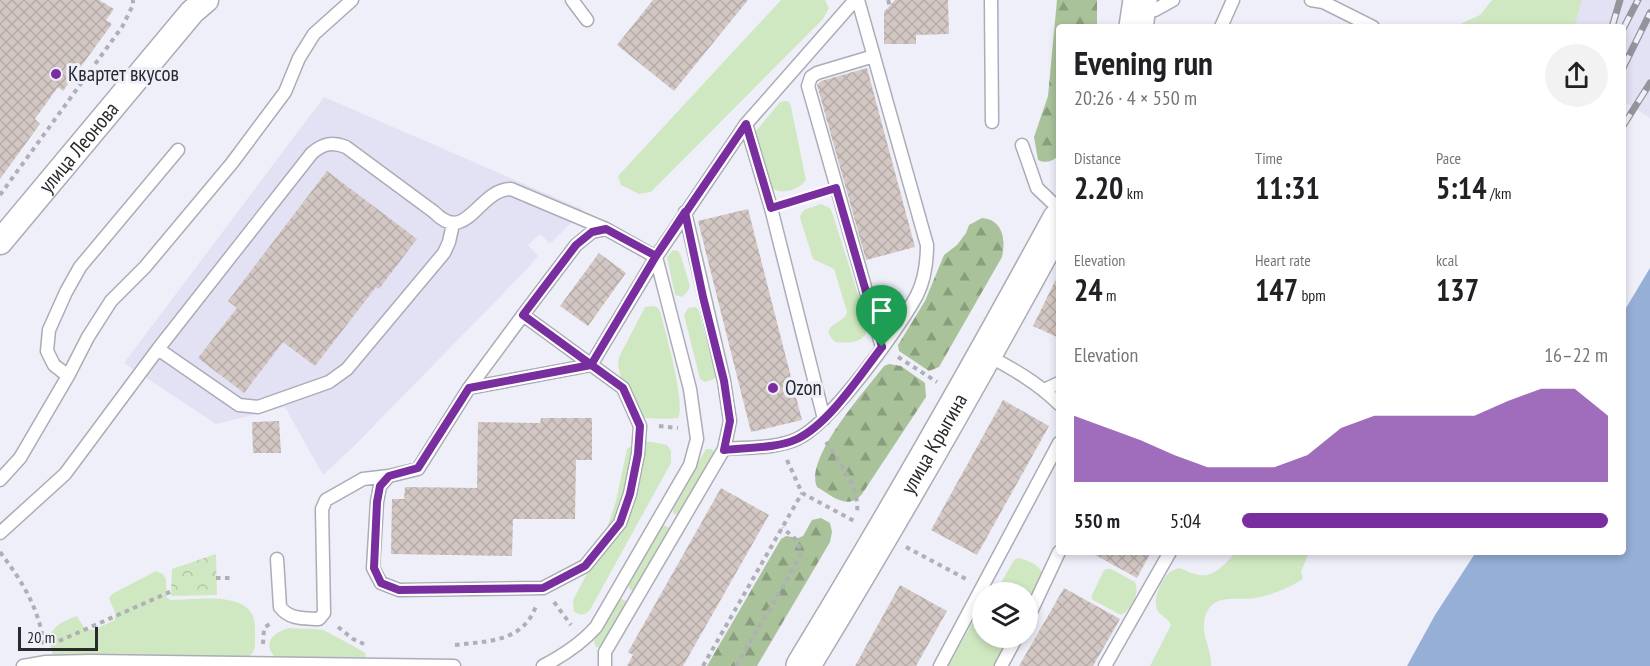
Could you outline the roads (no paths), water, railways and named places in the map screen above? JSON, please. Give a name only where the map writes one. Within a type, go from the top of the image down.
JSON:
[{"type":"main road","name":"улица Крыгина","points":[[803,666],[883,535],[986,355],[1056,226]]},
{"type":"street","name":"улица Леонова","points":[[0,242],[192,12],[206,0]]},
{"type":"lane","points":[[0,480],[20,458],[88,337],[111,301],[146,267],[232,163],[285,92],[299,58],[314,34],[352,0]]},
{"type":"lane","points":[[572,0],[587,20]]},
{"type":"lane","points":[[724,450],[778,444],[797,439],[820,423],[887,350],[925,274],[927,245],[857,0]]},
{"type":"lane","points":[[469,388],[591,365],[656,256],[746,124],[857,0]]},
{"type":"lane","points":[[991,0],[992,122]]},
{"type":"lane","points":[[1138,13],[1155,10],[1173,0]]},
{"type":"lane","points":[[1222,24],[1233,0]]},
{"type":"lane","points":[[1311,0],[1323,2],[1367,24]]},
{"type":"lane","points":[[874,56],[817,73],[811,77],[808,86],[836,188],[887,350]]},
{"type":"lane","points":[[746,124],[771,208],[820,423]]},
{"type":"lane","points":[[0,533],[65,474],[158,350],[312,153],[321,146],[334,143],[346,147],[434,212],[442,221],[453,224],[464,221],[496,192],[511,189],[606,229],[656,256],[690,389],[697,439],[690,465],[596,627],[584,641],[543,666]]},
{"type":"lane","points":[[1022,146],[1037,188],[1056,206]]},
{"type":"lane","points":[[68,376],[49,360],[46,351],[50,330],[66,292],[80,267],[178,150]]},
{"type":"lane","points":[[605,666],[605,652],[724,450],[730,421],[724,381],[685,212]]},
{"type":"lane","points":[[158,350],[239,405],[258,407],[329,382],[347,369],[444,253],[453,224]]},
{"type":"lane","points":[[278,559],[280,608],[294,618],[319,619],[322,617],[324,613],[322,509],[326,500],[363,479],[389,476],[418,468],[469,388],[576,245],[592,232],[606,229]]},
{"type":"lane","points":[[389,476],[380,486],[377,502],[374,568],[381,583],[399,590],[543,588],[585,566],[620,523],[630,494],[638,454],[640,426],[623,388],[523,315]]},
{"type":"lane","points":[[986,355],[1044,390],[1056,401]]},
{"type":"lane","points":[[1044,390],[1056,384]]},
{"type":"lane","points":[[940,666],[1056,449]]},
{"type":"lane","points":[[1038,597],[1058,555]]},
{"type":"lane","points":[[1105,666],[1168,555]]},
{"type":"lane","points":[[1001,666],[1011,648]]},
{"type":"lane","points":[[22,666],[46,662],[91,661],[453,666]]},
{"type":"water","points":[[1650,268],[1650,666],[1407,666],[1435,615],[1474,555],[1626,555],[1626,308]]},
{"type":"railway","points":[[1613,24],[1620,0]]},
{"type":"railway","points":[[1626,24],[1638,0]]},
{"type":"railway","points":[[1626,62],[1650,13]]},
{"type":"railway","points":[[1626,121],[1650,83]]},
{"type":"place","name":"Квартет вкусов","points":[[56,74]]},
{"type":"place","name":"Ozon","points":[[773,388]]}]
